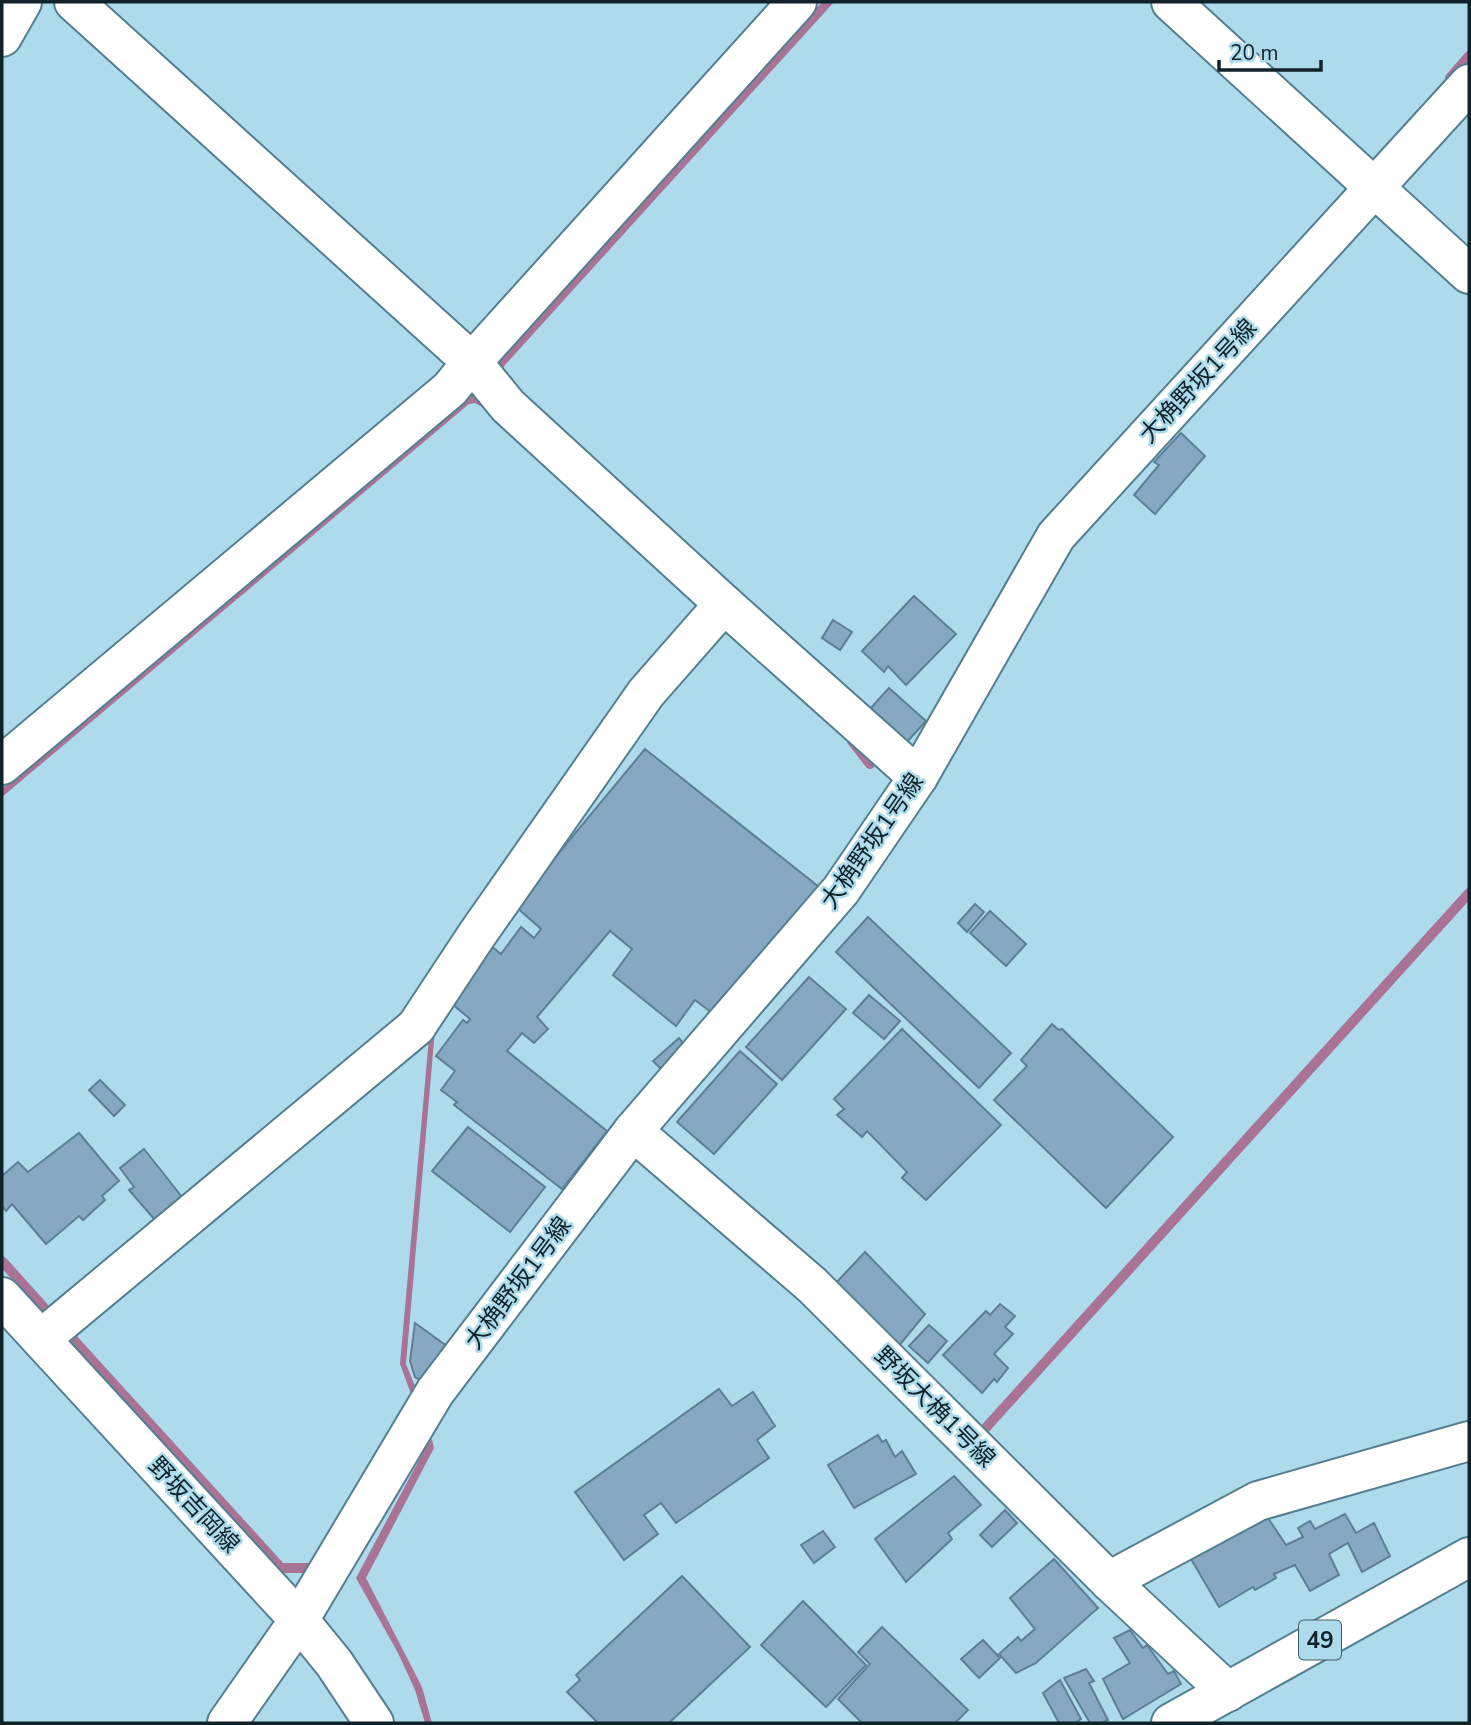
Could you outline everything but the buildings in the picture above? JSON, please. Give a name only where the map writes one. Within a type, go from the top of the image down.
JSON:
[{"type":"street","points":[[2,37],[22,2]]},
{"type":"street","points":[[74,2],[472,362],[508,406],[918,777]]},
{"type":"street","points":[[2,765],[450,389],[797,2]]},
{"type":"street","points":[[1171,2],[1469,274]]},
{"type":"street","name":"大桷野坂1号線","points":[[227,1723],[299,1619],[435,1392],[633,1131],[841,890],[918,777],[1056,536],[1469,84]]},
{"type":"street","points":[[41,1339],[416,1027],[476,936],[646,693],[724,604]]},
{"type":"street","name":"野坂大桷1号線","points":[[633,1131],[813,1286],[1109,1581],[1228,1692]]},
{"type":"street","name":"野坂吉岡線","points":[[2,1297],[299,1619],[334,1663],[374,1723]]},
{"type":"street","points":[[1109,1581],[1258,1501],[1469,1441]]},
{"type":"street","name":"49","points":[[1171,1723],[1469,1557]]},
{"type":"shaded area","points":[[822,2],[834,2],[505,365],[496,379],[707,613],[484,408],[475,403],[469,404],[2,797],[2,788],[352,493],[498,357]]},
{"type":"shaded area","points":[[648,715],[436,1018],[406,1364],[417,1391],[410,1400],[411,1394],[400,1364],[431,1015]]},
{"type":"shaded area","points":[[432,1439],[434,1448],[366,1578],[422,1687],[432,1723],[425,1723],[415,1690],[398,1653],[356,1578]]},
{"type":"waterway","points":[[1450,78],[1469,56]]},
{"type":"waterway","points":[[852,741],[870,764]]},
{"type":"waterway","points":[[982,1432],[1469,893]]},
{"type":"waterway","points":[[2,1261],[48,1312]]},
{"type":"waterway","points":[[71,1337],[281,1568],[312,1568],[316,1562]]}]
